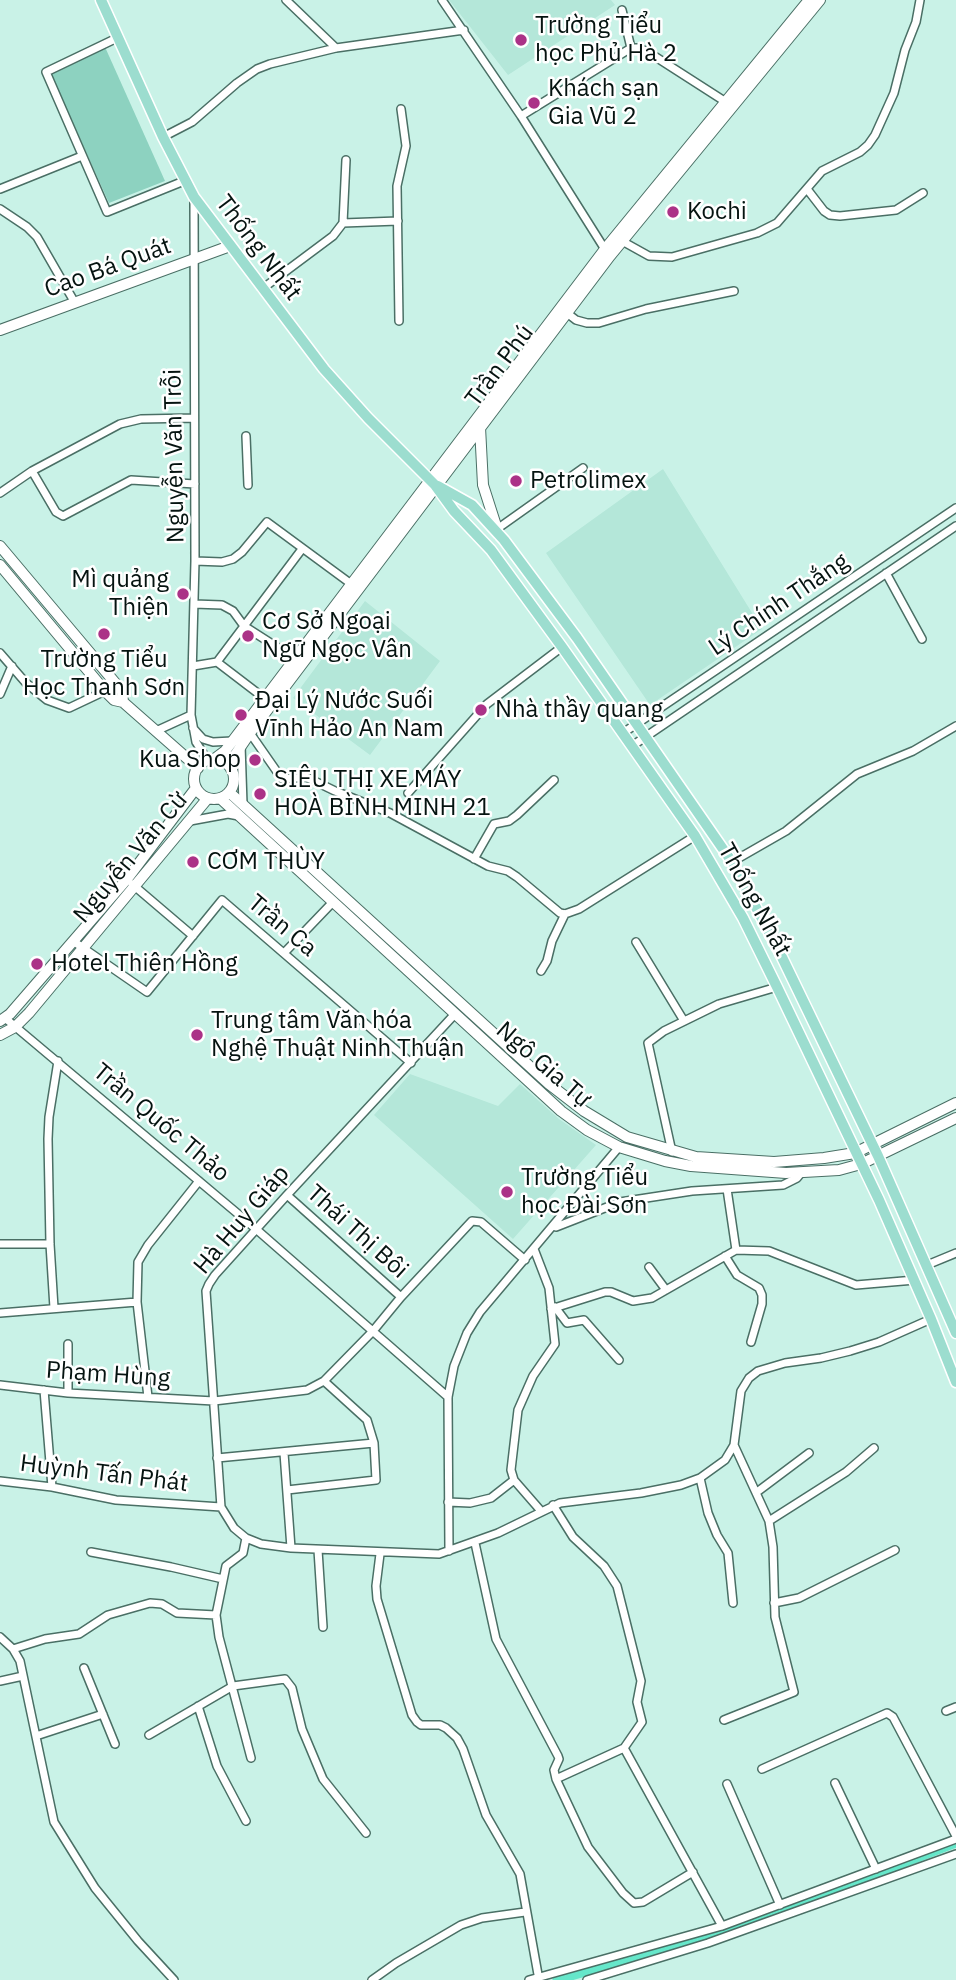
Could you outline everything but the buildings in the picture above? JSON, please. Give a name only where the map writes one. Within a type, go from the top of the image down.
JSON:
[{"type":"main road","name":"Thống Nhất","points":[[101,0],[163,137],[194,197],[324,369],[432,482],[454,512],[491,550],[695,836],[743,918],[777,988],[915,1280],[956,1382]]},
{"type":"main road","name":"Trần Phú","points":[[432,482],[480,427],[566,313],[607,253],[622,241],[809,0]]},
{"type":"main road","name":"Trần Phú","points":[[231,769],[237,743],[267,701],[607,253],[729,104],[820,0]]},
{"type":"main road","name":"Cao Bá Quát","points":[[0,330],[230,246]]},
{"type":"main road","points":[[480,427],[483,485],[500,535],[491,550]]},
{"type":"main road","name":"Thống Nhất","points":[[432,482],[472,505],[500,535],[577,638],[732,862],[779,951],[873,1144],[956,1333]]},
{"type":"main road","points":[[0,546],[122,691],[123,702]]},
{"type":"main road","points":[[0,565],[105,691],[114,700],[123,702],[198,768]]},
{"type":"main road","name":"Trần Phú","points":[[210,760],[250,733],[294,658],[354,586]]},
{"type":"main road","points":[[562,647],[577,638]]},
{"type":"main road","points":[[210,760],[223,762],[231,769],[234,781],[229,792],[220,798],[208,798],[196,788],[194,778],[198,768],[210,760]]},
{"type":"main road","name":"Nguyễn Văn Cừ","points":[[0,1035],[15,1027],[83,949],[196,788]]},
{"type":"main road","name":"Ngô Gia Tự","points":[[229,792],[302,867],[332,903],[454,1015],[561,1111],[587,1130],[619,1147],[691,1166],[801,1173],[839,1170],[861,1164],[956,1118]]},
{"type":"main road","name":"Nguyễn Văn Cừ","points":[[3,1019],[208,798]]},
{"type":"main road","name":"Ngô Gia Tự","points":[[220,798],[302,867],[340,895],[533,1069],[584,1111],[628,1137],[696,1157],[774,1162],[824,1158],[855,1153],[956,1102]]},
{"type":"main road","points":[[695,836],[710,828]]},
{"type":"main road","points":[[332,903],[340,895]]},
{"type":"main road","points":[[762,957],[779,951]]},
{"type":"main road","points":[[401,966],[410,957]]},
{"type":"main road","points":[[454,1015],[463,1004]]},
{"type":"main road","points":[[525,1079],[533,1069]]},
{"type":"main road","points":[[619,1147],[628,1137]]},
{"type":"main road","points":[[931,1319],[947,1312]]},
{"type":"street","points":[[286,0],[336,48]]},
{"type":"street","points":[[442,0],[521,116],[607,253]]},
{"type":"street","points":[[622,241],[649,256],[672,257],[744,237],[777,223],[822,171],[869,145],[894,93],[905,50],[913,33],[920,0]]},
{"type":"street","points":[[622,10],[631,48]]},
{"type":"street","points":[[163,137],[197,118],[257,69],[336,48],[464,30]]},
{"type":"street","points":[[117,38],[46,72],[107,212],[184,181]]},
{"type":"street","points":[[521,116],[631,48],[648,51],[729,104]]},
{"type":"street","points":[[399,321],[397,187],[406,146],[401,109]]},
{"type":"street","points":[[0,189],[82,156]]},
{"type":"street","points":[[262,289],[333,236],[344,223],[346,160]]},
{"type":"street","points":[[807,189],[824,211],[840,216],[896,210],[923,193]]},
{"type":"street","name":"Nguyễn Văn Trỗi","points":[[194,197],[192,260],[195,561],[191,715],[198,748],[210,760]]},
{"type":"street","points":[[0,209],[37,237],[75,303]]},
{"type":"street","points":[[344,223],[398,221]]},
{"type":"street","points":[[566,313],[576,320],[599,323],[646,309],[734,291]]},
{"type":"street","points":[[0,492],[32,471],[109,429],[130,421],[193,418]]},
{"type":"street","points":[[246,436],[248,485]]},
{"type":"street","points":[[500,535],[583,468]]},
{"type":"street","points":[[32,471],[56,512],[63,516],[131,480],[195,484]]},
{"type":"street","name":"Lý Chính Thắng","points":[[624,733],[956,508]]},
{"type":"street","points":[[195,561],[222,562],[236,557],[267,522],[354,586]]},
{"type":"street","name":"Lý Chính Thắng","points":[[632,746],[956,526]]},
{"type":"street","points":[[193,666],[217,662],[302,549]]},
{"type":"street","points":[[886,573],[922,639]]},
{"type":"street","points":[[194,604],[222,605],[233,611],[244,626],[294,658]]},
{"type":"street","points":[[787,623],[795,635]]},
{"type":"street","points":[[408,793],[487,704],[562,647]]},
{"type":"street","points":[[0,653],[26,683],[46,699],[69,708],[105,691]]},
{"type":"street","points":[[217,662],[267,701]]},
{"type":"street","points":[[0,694],[12,666]]},
{"type":"street","points":[[156,731],[191,715]]},
{"type":"street","points":[[732,862],[786,831],[857,774],[913,751],[956,726]]},
{"type":"street","points":[[192,727],[213,743],[237,743],[243,804]]},
{"type":"street","points":[[250,733],[282,779],[312,779],[390,813],[488,866],[509,871],[559,913],[565,914],[579,909],[695,836]]},
{"type":"street","points":[[474,859],[494,824],[509,821],[554,780]]},
{"type":"street","points":[[189,821],[228,814],[239,816]]},
{"type":"street","points":[[131,883],[193,936]]},
{"type":"street","name":"Trần Ca","points":[[73,941],[146,992],[222,900],[411,1063]]},
{"type":"street","points":[[285,952],[332,903]]},
{"type":"street","points":[[541,971],[565,914]]},
{"type":"street","points":[[636,942],[684,1021]]},
{"type":"street","points":[[672,1152],[648,1043],[652,1038],[719,1004],[777,988]]},
{"type":"street","name":"Hà Huy Giáp","points":[[221,1507],[206,1291],[215,1275],[256,1229],[454,1015]]},
{"type":"street","name":"Trần Quốc Thảo","points":[[3,1019],[58,1061],[256,1229],[447,1397]]},
{"type":"street","points":[[54,1308],[50,1244],[49,1117],[58,1061]]},
{"type":"street","points":[[449,1551],[447,1397],[454,1366],[467,1333],[480,1312],[619,1147]]},
{"type":"street","points":[[552,1229],[620,1202],[692,1191],[783,1185],[801,1173]]},
{"type":"street","points":[[148,1397],[137,1302],[137,1273],[142,1255],[199,1181]]},
{"type":"street","points":[[727,1189],[736,1250]]},
{"type":"street","name":"Thái Thị Bôi","points":[[287,1195],[401,1297]]},
{"type":"street","points":[[287,1490],[376,1480],[374,1443],[367,1420],[324,1381],[472,1221],[481,1222],[525,1260]]},
{"type":"street","points":[[0,1244],[50,1244]]},
{"type":"street","points":[[534,1249],[546,1277],[553,1308],[555,1344],[533,1376],[518,1410],[511,1470],[514,1480],[541,1511]]},
{"type":"street","points":[[553,1308],[600,1293],[611,1292],[633,1301],[652,1298],[736,1250],[769,1251],[856,1285],[915,1280]]},
{"type":"street","points":[[927,1265],[956,1253]]},
{"type":"street","points":[[725,1256],[737,1275],[761,1291],[762,1304],[751,1342]]},
{"type":"street","points":[[649,1267],[666,1290]]},
{"type":"street","points":[[0,1313],[137,1302]]},
{"type":"street","points":[[553,1308],[567,1323],[583,1320],[619,1360]]},
{"type":"street","points":[[251,1758],[219,1637],[216,1615],[226,1566],[243,1553],[246,1538],[261,1544],[291,1548],[427,1555],[475,1543],[553,1505],[571,1500],[640,1493],[681,1485],[700,1478],[725,1460],[734,1445],[741,1391],[749,1378],[758,1371],[850,1351],[879,1342],[931,1319]]},
{"type":"street","points":[[68,1344],[68,1393]]},
{"type":"street","name":"Phạm Hùng","points":[[0,1385],[68,1393],[214,1401],[307,1390],[324,1381]]},
{"type":"street","points":[[44,1390],[52,1487]]},
{"type":"street","points":[[217,1458],[374,1443]]},
{"type":"street","points":[[724,1720],[794,1692],[774,1603],[773,1547],[769,1521],[734,1445]]},
{"type":"street","points":[[769,1521],[846,1472],[874,1448]]},
{"type":"street","points":[[284,1453],[291,1548]]},
{"type":"street","points":[[757,1492],[809,1453]]},
{"type":"street","points":[[700,1478],[710,1521],[728,1553],[733,1603]]},
{"type":"street","points":[[448,1502],[470,1503],[491,1498],[514,1480]]},
{"type":"street","name":"Huỳnh Tấn Phát","points":[[0,1481],[52,1487],[116,1500],[221,1507],[234,1528],[246,1538]]},
{"type":"street","points":[[553,1505],[573,1537],[604,1566],[617,1586],[641,1681],[637,1702],[642,1722],[624,1748],[556,1779]]},
{"type":"street","points":[[475,1543],[496,1639],[559,1758],[554,1770],[556,1779],[588,1847],[629,1900],[638,1903],[693,1872]]},
{"type":"street","points":[[318,1550],[323,1627]]},
{"type":"street","points":[[774,1603],[799,1598],[895,1550]]},
{"type":"street","points":[[91,1552],[223,1579]]},
{"type":"street","points":[[380,1554],[377,1599],[412,1715],[421,1725],[440,1725],[457,1738],[463,1749],[486,1815],[520,1874],[538,1979]]},
{"type":"street","points":[[13,1649],[45,1639],[79,1634],[108,1615],[150,1603],[162,1604],[177,1613],[216,1615]]},
{"type":"street","points":[[0,1637],[13,1649],[20,1661],[51,1814],[58,1831],[110,1907],[174,1980]]},
{"type":"street","points":[[85,1668],[114,1744]]},
{"type":"street","points":[[0,1681],[23,1676]]},
{"type":"street","points":[[149,1735],[233,1686],[285,1679],[290,1683],[302,1729],[323,1779],[366,1833]]},
{"type":"street","points":[[198,1706],[216,1766],[246,1821]]},
{"type":"street","points":[[947,1711],[956,1707]]},
{"type":"street","points":[[529,1980],[722,1926],[956,1838],[893,1717],[887,1713],[762,1769]]},
{"type":"street","points":[[36,1735],[103,1714]]},
{"type":"street","points":[[624,1748],[722,1926]]},
{"type":"street","points":[[835,1783],[876,1869]]},
{"type":"street","points":[[727,1784],[780,1905]]},
{"type":"street","points":[[587,1980],[708,1943],[956,1854]]},
{"type":"street","points":[[372,1980],[461,1925],[482,1918],[525,1912]]},
{"type":"shaded area","name":"Trường Tiểu học Phủ Hà 2","points":[[449,0],[611,0],[615,5],[508,75]]},
{"type":"shaded area","points":[[105,47],[165,181],[109,203],[50,72]]},
{"type":"shaded area","points":[[663,469],[762,629],[650,705],[546,553]]},
{"type":"shaded area","points":[[365,601],[440,661],[370,755],[293,698]]},
{"type":"shaded area","name":"Trường Tiểu học Đài Sơn","points":[[410,1074],[498,1106],[520,1084],[559,1119],[596,1145],[513,1239],[374,1115]]},
{"type":"waterway","points":[[557,1980],[725,1932],[956,1843]]},
{"type":"place","name":"Trường Tiểu học Phủ Hà 2","points":[[521,40]]},
{"type":"place","name":"Khách sạn Gia Vũ 2","points":[[534,103]]},
{"type":"place","name":"Kochi","points":[[673,212]]},
{"type":"place","name":"Petrolimex","points":[[516,481]]},
{"type":"place","name":"Mì quảng Thiện","points":[[183,594]]},
{"type":"place","name":"Trường Tiểu Học Thanh Sơn","points":[[104,634]]},
{"type":"place","name":"Cơ Sở Ngoại Ngữ Ngọc Vân","points":[[248,636]]},
{"type":"place","name":"Nhà thầy quang","points":[[481,710]]},
{"type":"place","name":"Đại Lý Nước Suối Vĩnh Hảo An Nam","points":[[241,715]]},
{"type":"place","name":"Kua Shop","points":[[255,760]]},
{"type":"place","name":"SIÊU THỊ XE MÁY HOÀ BÌNH MINH 21","points":[[260,794]]},
{"type":"place","name":"CƠM THÙY","points":[[193,862]]},
{"type":"place","name":"Hotel Thiên Hồng","points":[[37,964]]},
{"type":"place","name":"Trung tâm Văn hóa Nghệ Thuật Ninh Thuận","points":[[197,1035]]},
{"type":"place","name":"Trường Tiểu học Đài Sơn","points":[[507,1192]]}]
